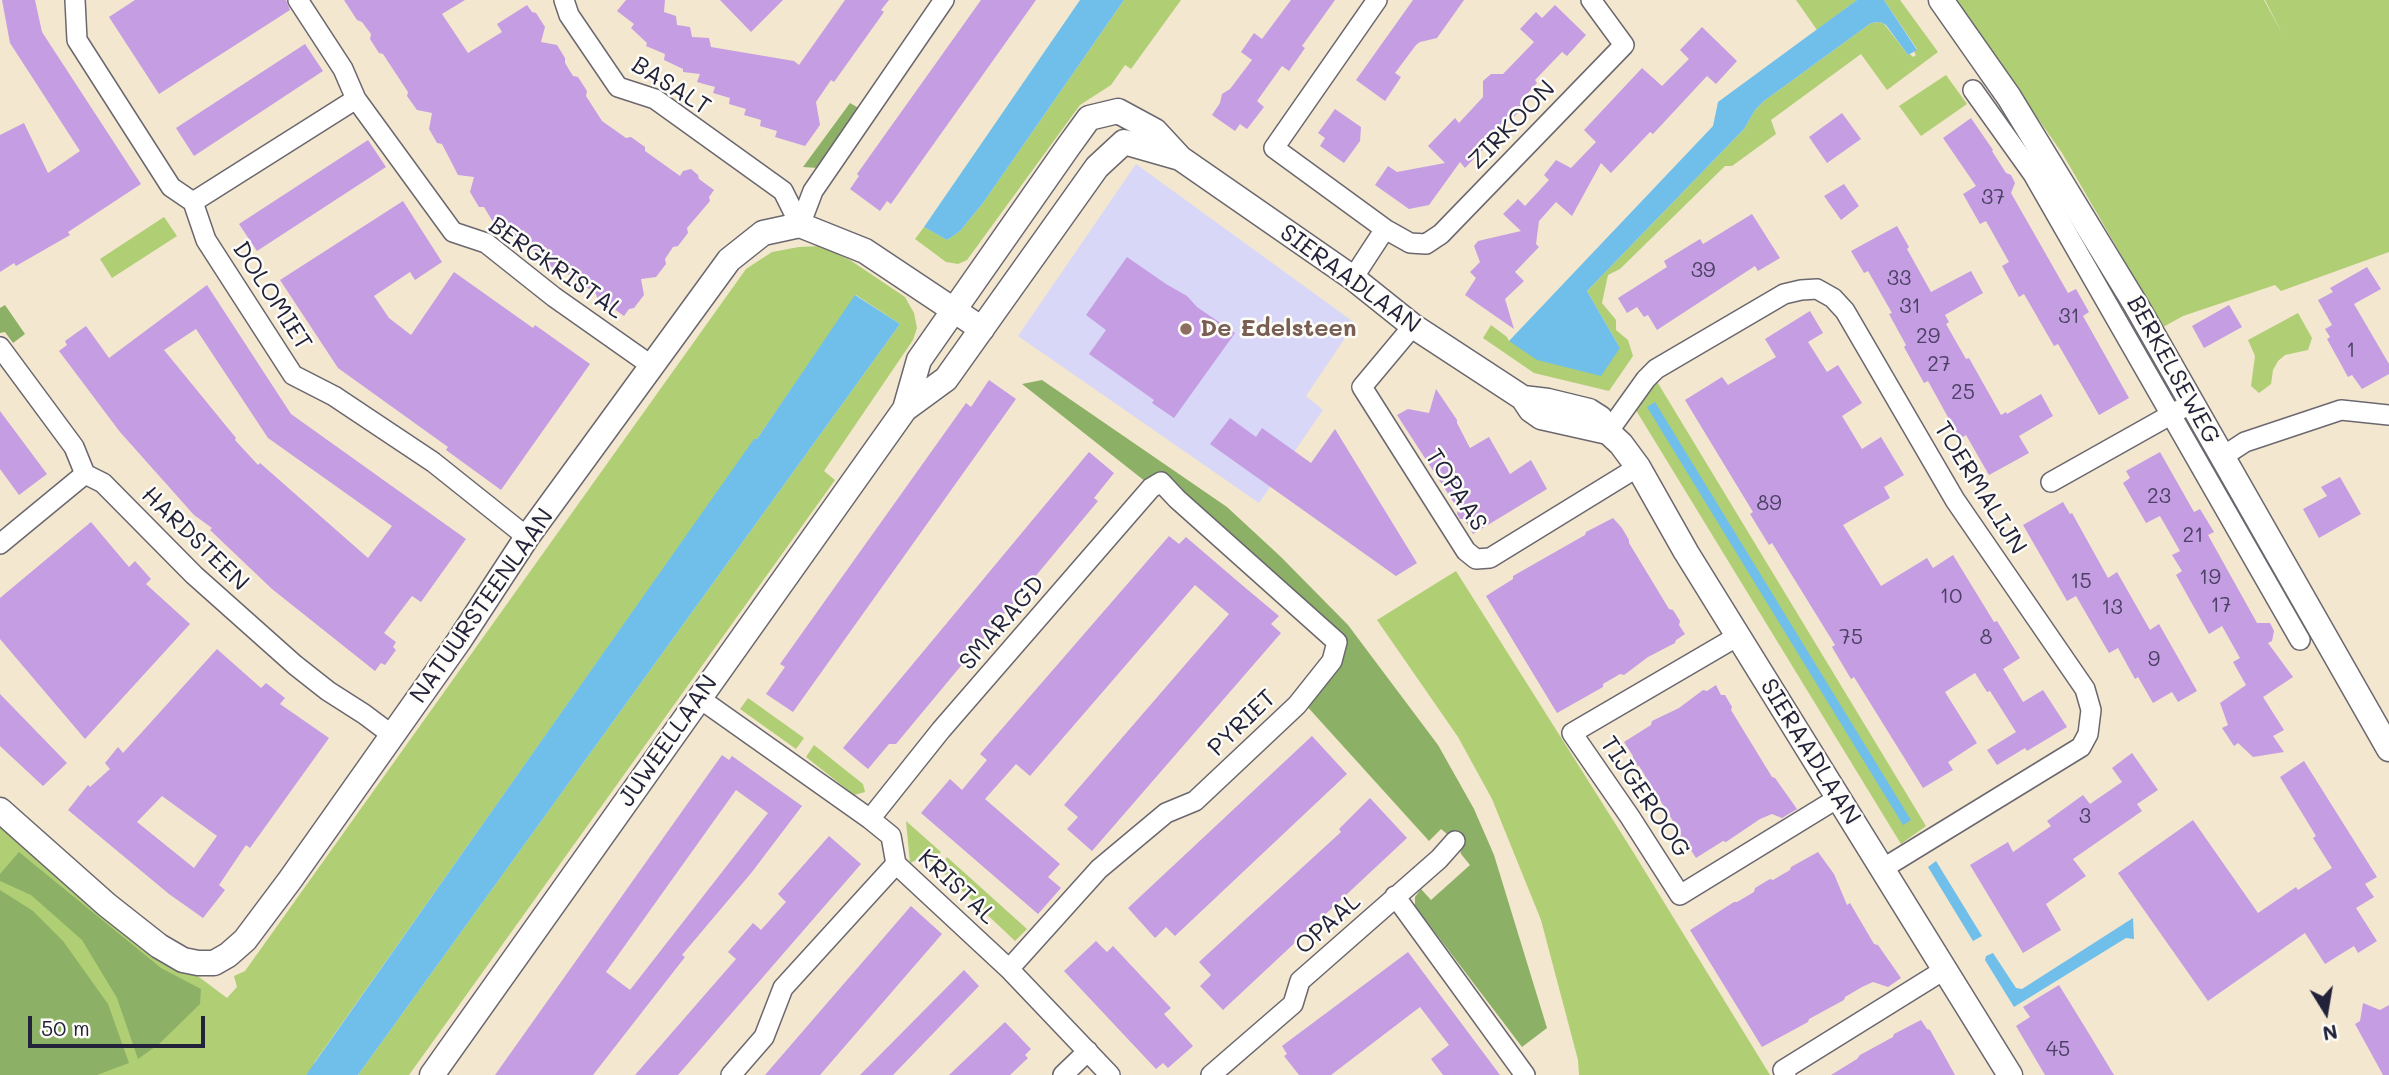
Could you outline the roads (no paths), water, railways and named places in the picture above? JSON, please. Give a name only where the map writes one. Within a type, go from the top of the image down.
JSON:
[{"type":"street","name":"DOLOMIET","points":[[75,0],[77,40],[172,187],[193,202],[206,240],[293,375],[334,396],[433,463],[527,537]]},
{"type":"street","name":"BERGKRISTAL","points":[[298,0],[343,69],[356,99],[453,232],[486,243],[554,297],[652,366]]},
{"type":"street","name":"BASALT","points":[[564,0],[569,15],[618,87],[655,99],[783,191],[800,225]]},
{"type":"street","points":[[944,0],[813,191],[800,225],[865,251],[982,329]]},
{"type":"street","name":"ZIRKOON","points":[[1377,0],[1274,148],[1385,229],[1410,243],[1426,244],[1441,234],[1624,45],[1591,0]]},
{"type":"street","name":"BERKELSEWEG","points":[[1941,0],[2009,97],[2136,305],[2181,409],[2300,640]]},
{"type":"street","name":"BERKELSEWEG","points":[[1973,90],[2033,174],[2181,409],[2222,457],[2389,750]]},
{"type":"street","points":[[193,202],[356,99]]},
{"type":"street","name":"SIERAADLAAN","points":[[954,312],[1089,118],[1118,111],[1155,131],[1180,158],[1353,278],[1413,326],[1523,398],[1589,411],[1600,418],[1608,432],[1639,467],[1686,552],[2010,1075]]},
{"type":"street","name":"SIERAADLAAN","points":[[982,329],[1097,167],[1124,142],[1180,158]]},
{"type":"street","name":"NATUURSTEENLAAN","points":[[0,810],[107,905],[159,946],[183,960],[198,963],[214,963],[228,955],[245,940],[392,735],[527,537],[729,260],[763,233],[800,225]]},
{"type":"street","points":[[1353,278],[1385,229]]},
{"type":"street","name":"TOERMALIJN","points":[[1608,432],[1656,369],[1784,294],[1817,289],[1833,298],[1845,311],[1955,500],[2085,689],[2091,710],[2088,734],[2081,747],[1882,869]]},
{"type":"street","name":"JUWEELLAAN","points":[[905,409],[919,360],[954,312]]},
{"type":"street","name":"TOPAAS","points":[[1413,326],[1363,387],[1466,551],[1476,559],[1490,558],[1639,467]]},
{"type":"street","name":"JUWEELLAAN","points":[[432,1075],[905,409],[946,379],[982,329]]},
{"type":"street","points":[[0,347],[74,447],[85,474],[0,544]]},
{"type":"street","points":[[2051,482],[2181,409]]},
{"type":"street","points":[[2222,457],[2245,442],[2342,410],[2389,415]]},
{"type":"street","name":"HARDSTEEN","points":[[85,474],[103,482],[194,575],[295,665],[392,735]]},
{"type":"street","name":"SMARAGD","points":[[870,819],[941,730],[1150,488],[1161,482],[1177,499]]},
{"type":"street","name":"PYRIET","points":[[1009,970],[1099,869],[1166,813],[1195,801],[1297,705],[1332,661],[1337,642],[1177,499]]},
{"type":"street","name":"TIJGEROOG","points":[[1738,636],[1572,733],[1680,895],[1838,798]]},
{"type":"street","name":"KRISTAL","points":[[699,698],[891,836],[896,864],[1009,970],[1110,1075]]},
{"type":"street","name":"OPAAL","points":[[1211,1075],[1293,1004],[1300,981],[1439,859],[1455,841]]},
{"type":"street","points":[[731,1075],[764,1037],[783,988],[896,864]]},
{"type":"street","points":[[1395,896],[1525,1075]]},
{"type":"street","points":[[1786,1075],[1783,1070],[1944,970]]},
{"type":"street","points":[[1063,1075],[1088,1051]]},
{"type":"water","points":[[1080,0],[1124,0],[983,203],[960,231],[947,240],[924,227]]},
{"type":"water","points":[[1857,0],[1884,0],[1917,50],[1908,55],[1886,25],[1880,22],[1871,23],[1755,110],[1744,129],[1587,291],[1620,348],[1601,376],[1537,360],[1509,341],[1713,126],[1718,102]]},
{"type":"water","points":[[855,295],[900,324],[358,1075],[306,1075],[754,439],[757,439]]},
{"type":"water","points":[[1655,402],[1911,820],[1903,825],[1647,407]]},
{"type":"water","points":[[1936,861],[1982,936],[1973,941],[1928,867]]},
{"type":"water","points":[[2133,918],[2134,939],[2126,938],[2014,1007],[1985,960],[1986,956],[1993,953],[2016,988],[2022,989]]},
{"type":"place","name":"De Edelsteen","points":[[1186,329]]}]
